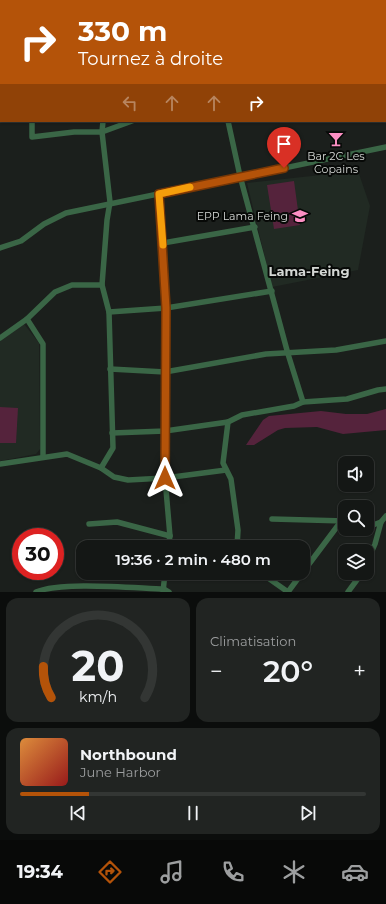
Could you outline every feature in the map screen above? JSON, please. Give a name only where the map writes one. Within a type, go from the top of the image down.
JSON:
[{"type":"street","points":[[32,122],[32,137],[74,132],[102,132],[129,122]]},
{"type":"street","points":[[101,468],[113,448],[109,312],[102,284],[107,220],[110,202],[102,132],[103,122]]},
{"type":"street","points":[[228,122],[240,176],[288,354],[303,402]]},
{"type":"street","points":[[0,248],[21,241],[44,224],[66,213],[110,202],[159,194],[240,176],[386,147]]},
{"type":"street","points":[[159,194],[166,308],[164,431],[165,478],[169,540]]},
{"type":"street","points":[[163,243],[254,227]]},
{"type":"street","points":[[0,338],[27,319],[55,292],[72,285],[102,284]]},
{"type":"street","points":[[109,312],[166,308],[272,291]]},
{"type":"street","points":[[27,319],[43,344],[43,456]]},
{"type":"street","points":[[110,369],[166,372],[266,354],[288,354],[336,350],[386,341]]},
{"type":"street","points":[[112,433],[164,431],[228,422],[242,416],[294,406],[303,402],[347,399],[386,389]]},
{"type":"street","points":[[228,422],[223,463],[231,479],[237,522],[237,540]]},
{"type":"street","points":[[0,464],[43,456],[67,454],[101,468],[114,477],[128,480],[165,478],[226,470]]},
{"type":"street","points":[[374,546],[381,522],[386,516]]},
{"type":"street","points":[[272,519],[291,518],[304,521],[338,520]]},
{"type":"street","points":[[90,524],[117,522],[170,536]]},
{"type":"street","points":[[374,525],[381,522]]},
{"type":"street","points":[[310,563],[338,528]]},
{"type":"street","points":[[36,592],[44,589],[64,587],[165,591],[165,580]]},
{"type":"street","points":[[271,580],[288,592],[297,580]]},
{"type":"street","points":[[348,592],[357,580]]},
{"type":"shaded area","name":"EPP Lama Feing","points":[[358,171],[370,206],[358,270],[272,287],[247,183]]},
{"type":"shaded area","points":[[294,181],[300,225],[274,229],[267,185]]},
{"type":"shaded area","points":[[24,324],[39,343],[40,449],[36,454],[0,461],[0,341]]},
{"type":"shaded area","points":[[0,407],[18,408],[16,443],[0,443]]},
{"type":"shaded area","points":[[386,409],[386,430],[343,434],[317,427],[285,428],[278,430],[254,445],[246,445],[263,420],[269,416],[321,411],[346,414],[367,414]]},
{"type":"slow traffic","points":[[163,245],[159,194],[190,187]]},
{"type":"place","name":"Bar 2C Les Copains","points":[[336,139]]},
{"type":"place","name":"EPP Lama Feing","points":[[300,216]]},
{"type":"district","name":"Lama-Feing","points":[[309,271]]},
{"type":"route","points":[[165,478],[164,431],[166,308],[159,194],[209,182],[284,168]]}]
